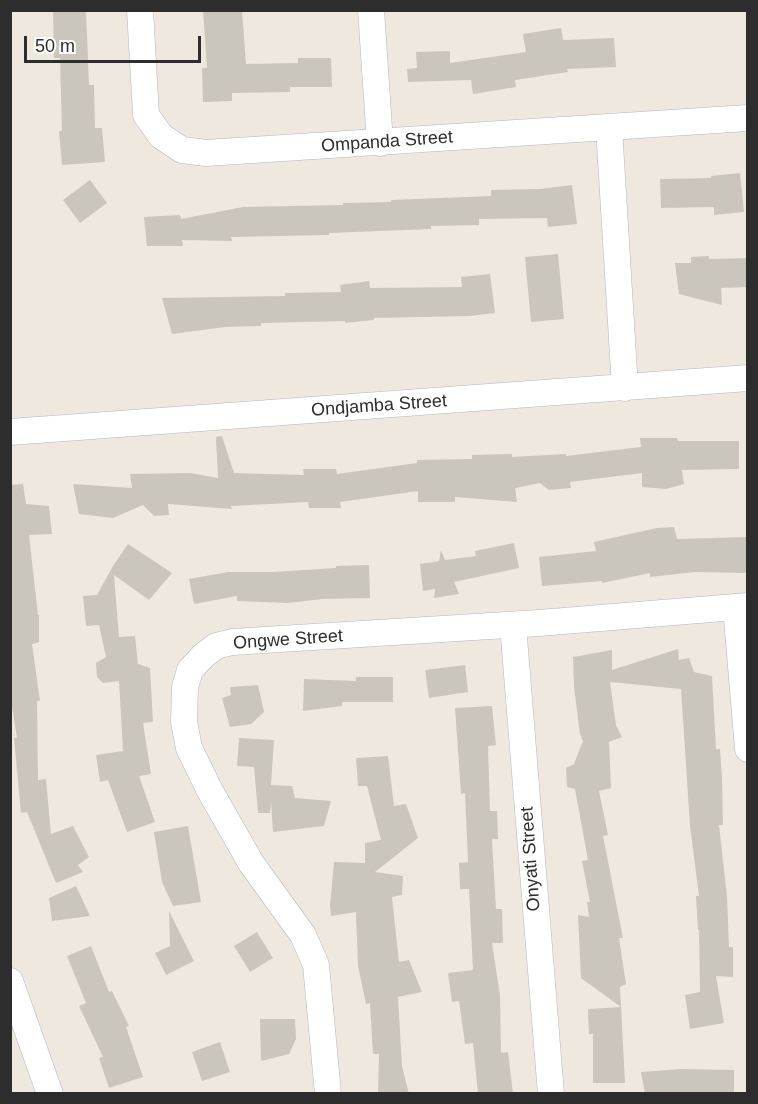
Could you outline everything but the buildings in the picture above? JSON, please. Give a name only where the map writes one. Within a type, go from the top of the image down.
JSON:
[{"type":"street","name":"Ompanda Street","points":[[140,10],[146,115],[161,136],[182,150],[206,153],[747,118]]},
{"type":"street","points":[[371,10],[380,142]]},
{"type":"street","points":[[609,128],[625,388]]},
{"type":"street","name":"Ondjamba Street","points":[[10,432],[747,378]]},
{"type":"street","points":[[742,606],[747,749]]},
{"type":"street","name":"Ongwe Street","points":[[328,1094],[316,965],[303,935],[251,863],[210,791],[189,748],[184,722],[185,687],[190,670],[216,646],[232,642],[513,624],[742,606]]},
{"type":"street","name":"Onyati Street","points":[[513,624],[550,1094]]},
{"type":"street","points":[[10,981],[50,1094]]}]
